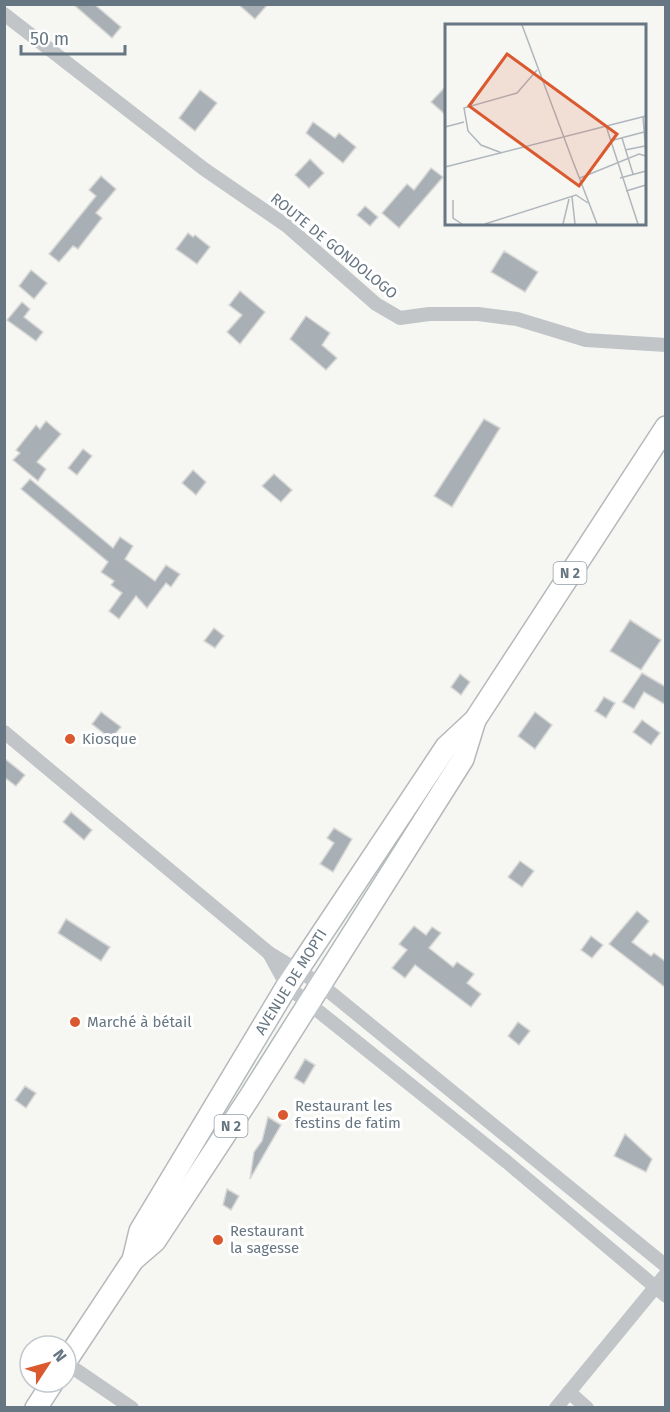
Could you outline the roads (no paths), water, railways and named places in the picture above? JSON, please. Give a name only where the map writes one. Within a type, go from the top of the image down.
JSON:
[{"type":"main road","name":"AVENUE DE MOPTI","points":[[133,1260],[140,1231],[293,978],[446,747],[475,720],[666,427]]},
{"type":"main road","name":"AVENUE DE MOPTI","points":[[78,1344],[133,1260],[155,1241],[309,1002],[463,759],[475,720]]},
{"type":"main road","points":[[36,1407],[45,1394]]},
{"type":"street","name":"ROUTE DE GONDOLOGO","points":[[4,14],[204,169],[287,226],[376,304],[400,318],[429,314],[478,314],[517,319],[586,340],[666,345]]},
{"type":"street","points":[[4,732],[269,953],[293,978],[309,1002],[660,1292]]},
{"type":"street","points":[[269,953],[293,978],[320,984],[666,1266]]},
{"type":"street","points":[[556,1407],[660,1292],[666,1274]]},
{"type":"street","points":[[78,1370],[132,1407]]},
{"type":"street","points":[[568,1392],[587,1407]]},
{"type":"place","name":"Kiosque","points":[[70,739]]},
{"type":"place","name":"Marché à bétail","points":[[75,1022]]},
{"type":"place","name":"Restaurant les festins de fatim","points":[[283,1115]]},
{"type":"place","name":"Restaurant la sagesse","points":[[218,1240]]}]
